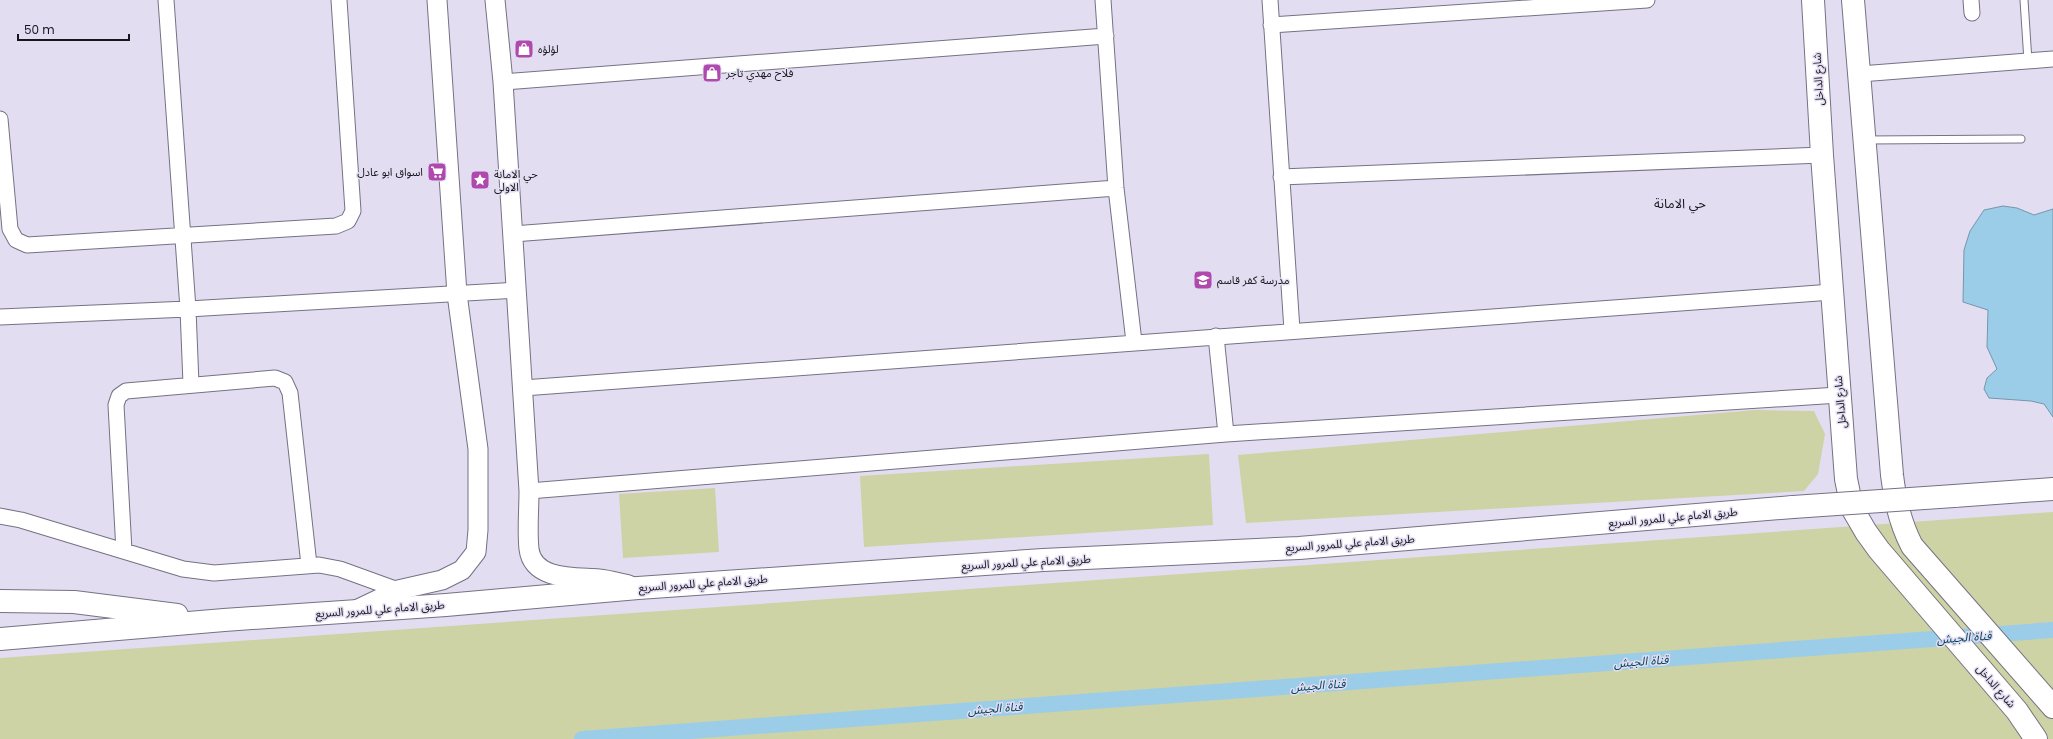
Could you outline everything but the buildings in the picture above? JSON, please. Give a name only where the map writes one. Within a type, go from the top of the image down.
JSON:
[{"type":"main road","name":"شارع الداخل","points":[[1814,0],[1822,155],[1839,395],[1846,479],[1852,508],[1866,532],[2017,711],[2036,739]]},
{"type":"main road","points":[[1853,0],[1866,140],[1890,449],[1896,506],[1902,528],[1912,546],[2053,707]]},
{"type":"main road","name":"طريق الامام علي للمرور السريع","points":[[0,639],[224,620],[446,605],[638,588],[1043,560],[1299,548],[1785,508],[2053,489]]},
{"type":"main road","points":[[0,601],[74,602],[224,620]]},
{"type":"street","points":[[166,0],[188,309],[191,384]]},
{"type":"street","points":[[0,120],[10,229],[16,240],[27,245],[183,237],[336,226],[348,221],[353,211],[339,0]]},
{"type":"street","points":[[354,611],[398,590],[442,580],[462,570],[476,552],[478,530],[478,449],[457,294],[438,0]]},
{"type":"street","points":[[495,0],[503,82],[530,491],[529,550],[535,564],[545,572],[558,575],[601,579],[638,588]]},
{"type":"street","points":[[1103,0],[1116,188],[1134,342]]},
{"type":"street","points":[[1270,0],[1292,330]]},
{"type":"street","points":[[1271,25],[1647,0]]},
{"type":"street","points":[[503,82],[1106,36]]},
{"type":"street","points":[[1860,74],[2053,59]]},
{"type":"street","points":[[1282,177],[1822,155]]},
{"type":"street","points":[[513,234],[1116,188]]},
{"type":"street","points":[[0,318],[517,290]]},
{"type":"street","points":[[523,388],[1292,330],[1832,292]]},
{"type":"street","points":[[1216,336],[1226,434]]},
{"type":"street","points":[[124,552],[116,405],[119,396],[126,390],[275,378],[285,382],[290,393],[309,565]]},
{"type":"street","points":[[530,491],[1226,434],[1839,395]]},
{"type":"street","points":[[0,516],[21,520],[124,552],[199,572],[222,573],[319,565],[340,569],[398,590]]},
{"type":"lane","points":[[2024,0],[2028,61]]},
{"type":"lane","points":[[1866,140],[2021,139]]},
{"type":"green space","points":[[1755,410],[1814,411],[1825,434],[1818,474],[1804,491],[1246,523],[1238,455]]},
{"type":"green space","points":[[1209,454],[1213,525],[864,547],[860,476]]},
{"type":"green space","points":[[715,488],[719,552],[623,558],[619,494]]},
{"type":"green space","points":[[2053,512],[2053,739],[0,739],[0,658]]},
{"type":"water","points":[[2003,206],[2017,208],[2034,215],[2053,209],[2053,417],[2044,404],[2031,401],[1989,398],[1984,389],[1987,378],[1997,369],[1987,347],[1988,310],[1963,302],[1964,250],[1970,231],[1984,210]]},
{"type":"waterway","name":"قناة الجيش","points":[[582,739],[2053,630]]},
{"type":"place","name":"لؤلؤه","points":[[524,49]]},
{"type":"place","name":"فلاح مهدي تاجر","points":[[712,73]]},
{"type":"place","name":"اسواق ابو عادل","points":[[437,172]]},
{"type":"place","name":"حي الامانة الاولى","points":[[480,180]]},
{"type":"place","name":"مدرسة كفر قاسم","points":[[1203,280]]},
{"type":"district","name":"حي الامانة","points":[[1680,203]]}]
